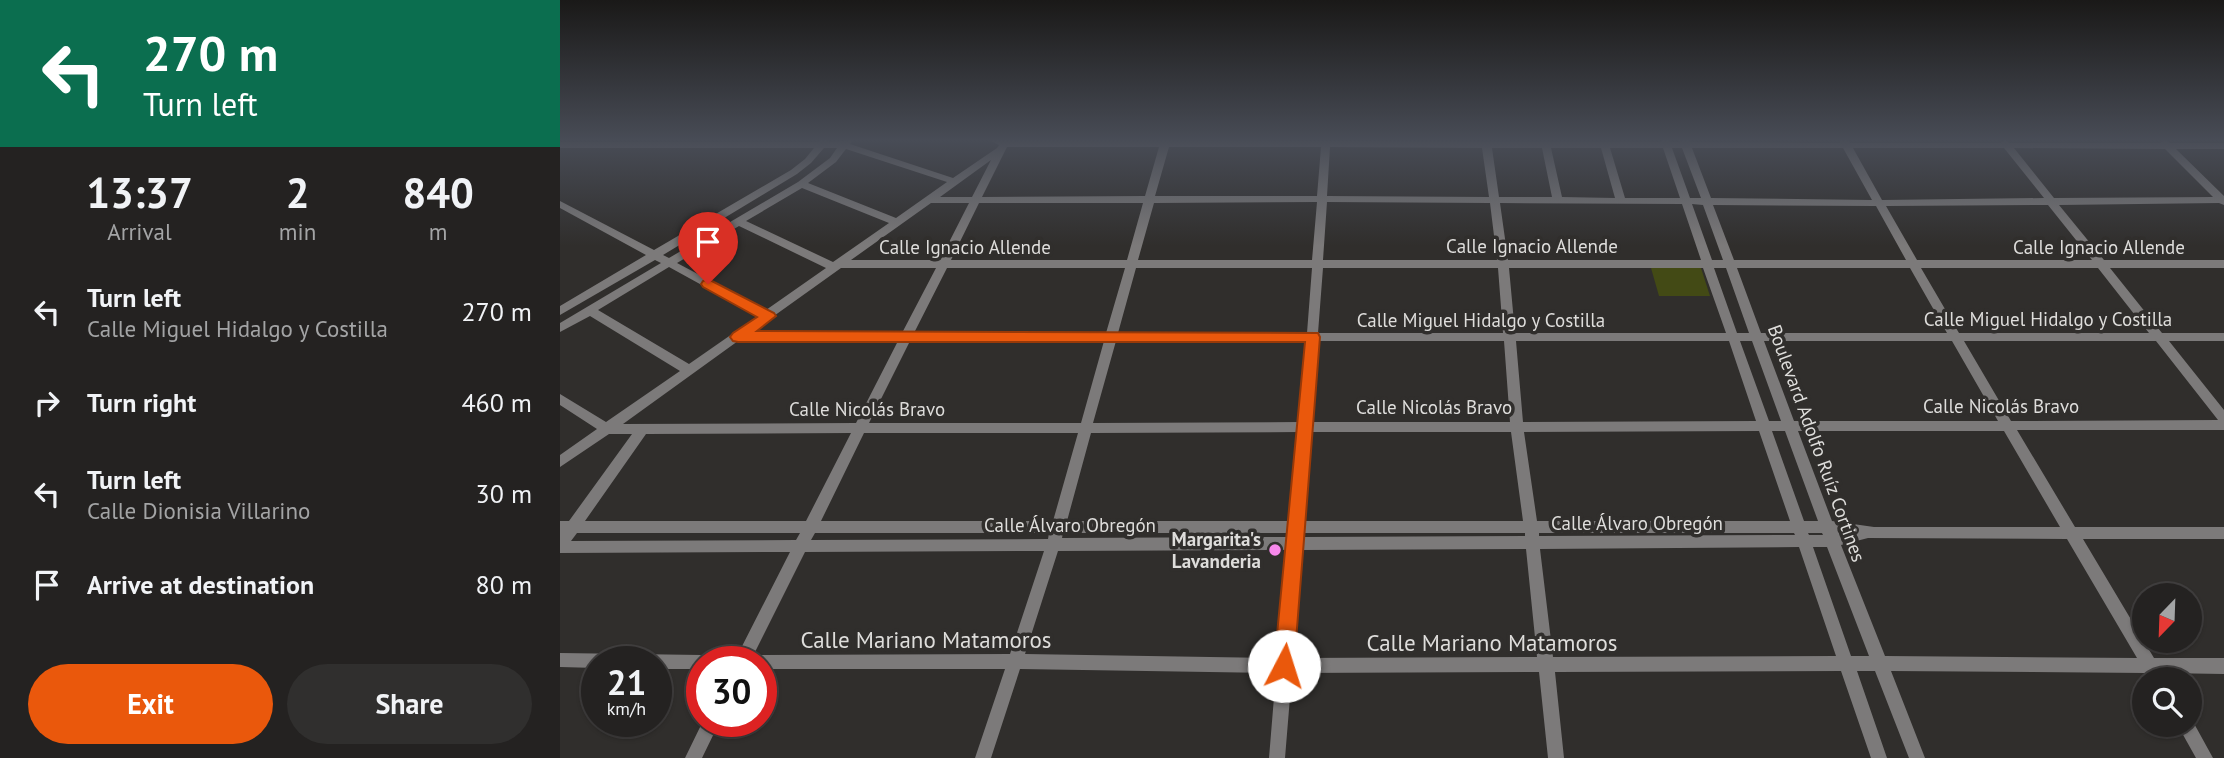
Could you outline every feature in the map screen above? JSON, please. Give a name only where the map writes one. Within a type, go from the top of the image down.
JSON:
[{"type":"street","points":[[560,311],[788,175]]},
{"type":"street","points":[[560,328],[813,175]]},
{"type":"street","points":[[937,175],[956,182]]},
{"type":"street","points":[[560,462],[964,175]]},
{"type":"street","points":[[750,646],[987,175]]},
{"type":"street","points":[[983,758],[1053,545],[1155,175]]},
{"type":"street","points":[[1276,758],[1306,427],[1323,175]]},
{"type":"street","points":[[1491,175],[1556,758]]},
{"type":"street","points":[[1552,175],[1556,199]]},
{"type":"street","points":[[1613,175],[1620,199]]},
{"type":"street","points":[[1677,175],[1879,758]]},
{"type":"street","name":"Boulevard Adolfo Ruíz Cortines","points":[[1698,175],[1830,534],[1917,758]]},
{"type":"street","points":[[1864,175],[1954,335],[2010,425],[2151,667]]},
{"type":"street","points":[[2032,175],[2224,419]]},
{"type":"street","points":[[2198,175],[2224,201]]},
{"type":"street","points":[[801,184],[898,223]]},
{"type":"street","points":[[931,200],[2224,201]]},
{"type":"street","points":[[561,206],[768,316]]},
{"type":"street","points":[[738,222],[838,266]]},
{"type":"street","name":"Calle Ignacio Allende","points":[[838,266],[2224,264]]},
{"type":"street","points":[[560,296],[573,303]]},
{"type":"street","points":[[589,310],[691,371]]},
{"type":"street","name":"Calle Miguel Hidalgo y Costilla","points":[[738,337],[2224,337]]},
{"type":"street","points":[[560,399],[607,429]]},
{"type":"street","name":"Calle Nicolás Bravo","points":[[607,429],[2224,425]]},
{"type":"street","points":[[560,546],[567,527],[643,428]]},
{"type":"street","name":"Calle Álvaro Obregón","points":[[567,527],[1531,527],[1800,534],[2224,533]]},
{"type":"street","name":"Calle Álvaro Obregón","points":[[560,546],[1532,542],[1800,534]]},
{"type":"street","points":[[560,660],[686,662]]},
{"type":"street","name":"Calle Mariano Matamoros","points":[[777,662],[1014,661],[1284,666],[1846,663],[2132,671]]},
{"type":"street","name":"Calle Mariano Matamoros","points":[[2202,668],[2224,666]]},
{"type":"street","points":[[693,758],[704,737]]},
{"type":"street","points":[[2193,737],[2205,758]]},
{"type":"green space","points":[[1651,268],[1701,268],[1710,296],[1659,296]]},
{"type":"place","name":"Margarita's Lavanderia","points":[[1275,550]]},
{"type":"route","points":[[708,284],[768,316],[738,337],[1313,337],[1284,666]]}]
